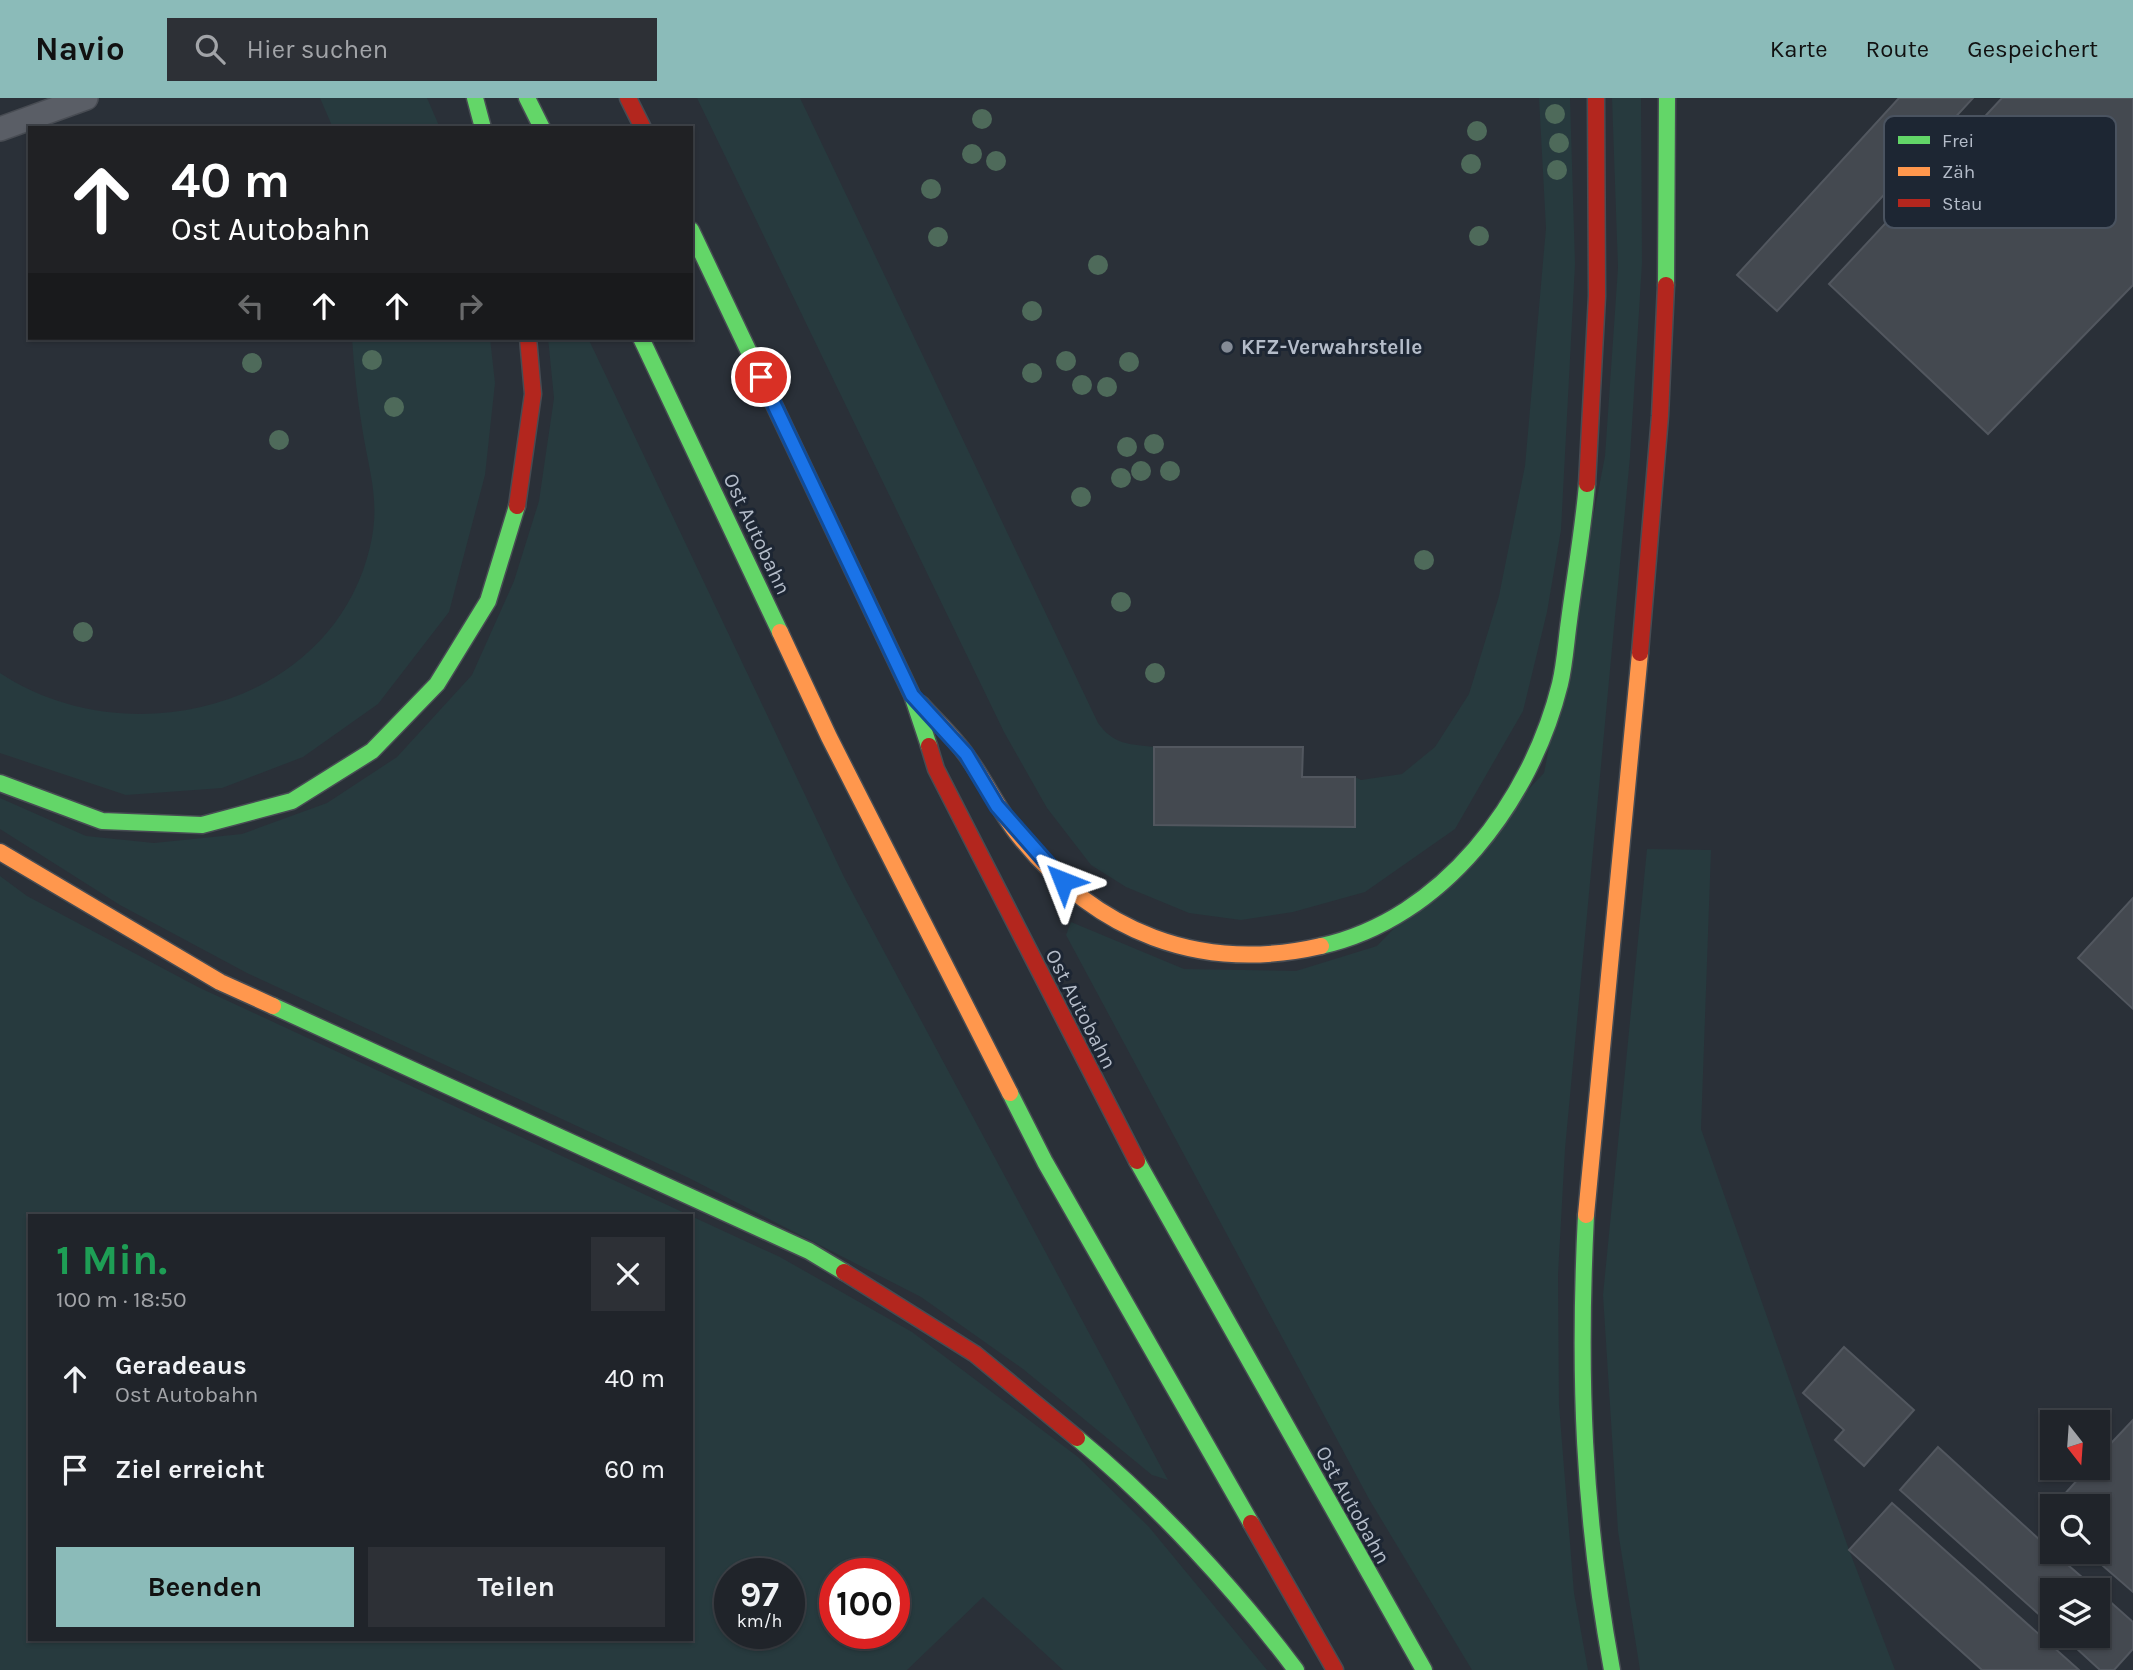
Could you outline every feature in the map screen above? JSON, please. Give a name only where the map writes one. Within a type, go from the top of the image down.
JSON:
[{"type":"highway","points":[[475,98],[482,126]]},
{"type":"highway","points":[[527,98],[541,126]]},
{"type":"highway","points":[[628,98],[641,126]]},
{"type":"highway","points":[[912,695],[966,754],[997,806],[1049,869],[1110,918],[1147,936],[1220,955],[1261,957],[1301,952],[1375,928],[1444,883],[1475,852],[1524,779],[1558,690],[1586,520],[1598,301],[1600,185],[1596,98]]},
{"type":"highway","points":[[1612,1670],[1593,1561],[1584,1471],[1580,1367],[1582,1252],[1600,1045],[1653,524],[1667,298],[1667,98]]},
{"type":"highway","name":"Ost Autobahn","points":[[693,234],[912,695],[936,769],[1116,1125],[1358,1558],[1424,1670]]},
{"type":"highway","points":[[0,783],[102,821],[202,825],[292,801],[372,751],[438,684],[488,601],[519,499],[533,394],[528,340]]},
{"type":"highway","name":"Ost Autobahn","points":[[643,340],[829,737],[1045,1162],[1335,1670]]},
{"type":"highway","points":[[0,852],[220,982],[809,1251],[975,1354],[1116,1470],[1259,1621],[1296,1670]]},
{"type":"lane","points":[[0,129],[86,98]]},
{"type":"green space","points":[[320,98],[427,98],[439,126],[332,126]]},
{"type":"green space","points":[[697,98],[800,98],[1098,723],[1116,739],[1154,747],[1155,825],[1355,827],[1355,777],[1361,780],[1402,774],[1435,747],[1469,694],[1499,596],[1525,466],[1546,228],[1539,98],[1570,98],[1575,264],[1561,530],[1547,612],[1523,711],[1455,829],[1365,892],[1293,912],[1241,920],[1189,913],[1126,887],[1091,865],[1047,808],[1004,732]]},
{"type":"green space","points":[[1612,98],[1641,98],[1642,263],[1630,457],[1565,1149],[1558,1275],[1559,1405],[1574,1593],[1588,1670],[1472,1670],[1369,1499],[1066,935],[1071,922],[1184,969],[1296,971],[1377,946],[1544,773],[1605,456],[1618,268]]},
{"type":"green space","points":[[352,340],[490,340],[495,383],[485,475],[449,612],[378,704],[303,757],[222,788],[126,795],[0,753],[0,673],[51,699],[106,712],[163,713],[219,702],[270,680],[314,647],[348,602],[370,547],[373,531],[373,487]]},
{"type":"green space","points":[[548,340],[589,340],[844,877],[1168,1480],[1152,1475],[1023,1369],[921,1297],[689,1178],[247,973],[120,905],[0,829],[0,798],[86,836],[154,843],[242,834],[327,803],[397,757],[472,675],[514,581],[539,501],[554,398]]},
{"type":"green space","points":[[1647,849],[1711,850],[1701,1129],[1849,1550],[1895,1670],[1640,1670],[1618,1531],[1603,1295]]},
{"type":"green space","points":[[0,876],[27,896],[198,987],[687,1214],[28,1214],[28,1641],[693,1641],[693,1217],[780,1257],[912,1332],[1078,1457],[1149,1527],[1267,1670],[1063,1670],[983,1597],[907,1670],[0,1670]]},
{"type":"building","points":[[1899,98],[1973,98],[1956,116],[1884,116],[1884,195],[1777,311],[1737,275]]},
{"type":"building","points":[[2002,98],[2133,98],[2133,285],[1988,434],[1829,284],[1884,225],[1884,228],[2116,228],[2116,116],[1985,116]]},
{"type":"building","points":[[1154,747],[1303,747],[1302,777],[1355,777],[1355,827],[1154,825]]},
{"type":"building","points":[[2133,898],[2133,1009],[2078,958]]},
{"type":"building","points":[[1844,1347],[1914,1410],[1864,1466],[1835,1440],[1844,1430],[1803,1393]]},
{"type":"building","points":[[2133,1420],[2133,1592],[2101,1564],[2110,1564],[2110,1494],[2065,1494],[2077,1480],[2110,1480],[2110,1444]]},
{"type":"building","points":[[1938,1447],[2040,1540],[2040,1564],[2067,1564],[2083,1578],[2040,1578],[2040,1615],[1900,1490]]},
{"type":"building","points":[[1892,1503],[2040,1635],[2040,1648],[2054,1648],[2079,1670],[1982,1670],[1849,1550]]},
{"type":"building","points":[[2110,1602],[2133,1622],[2133,1649],[2114,1670],[2100,1670],[2076,1648],[2110,1648]]},
{"type":"traffic: fast","points":[[475,98],[482,126]]},
{"type":"traffic: fast","points":[[527,98],[541,126]]},
{"type":"traffic: fast","points":[[1666,285],[1667,98]]},
{"type":"traffic: fast","points":[[693,234],[912,695],[929,746]]},
{"type":"traffic: fast","points":[[642,340],[780,632]]},
{"type":"traffic: fast","points":[[1321,946],[1365,932],[1406,910],[1443,882],[1475,849],[1504,811],[1528,770],[1546,728],[1562,676],[1587,484]]},
{"type":"traffic: fast","points":[[0,783],[102,821],[202,825],[292,801],[372,751],[437,684],[488,601],[517,506]]},
{"type":"traffic: fast","points":[[273,1006],[809,1251],[844,1272]]},
{"type":"traffic: fast","points":[[1010,1093],[1045,1162],[1251,1523]]},
{"type":"traffic: fast","points":[[1137,1161],[1424,1670]]},
{"type":"traffic: fast","points":[[1586,1215],[1583,1331],[1585,1443],[1595,1555],[1612,1670]]},
{"type":"traffic: fast","points":[[1077,1438],[1136,1490],[1193,1548],[1296,1670]]},
{"type":"traffic: slow","points":[[780,632],[829,737],[1010,1093]]},
{"type":"traffic: slow","points":[[1586,1215],[1640,653]]},
{"type":"traffic: slow","points":[[921,704],[962,749],[1019,836],[1049,869],[1082,898],[1116,920],[1154,938],[1193,949],[1234,954],[1276,953],[1321,946]]},
{"type":"traffic: slow","points":[[0,852],[220,982],[273,1006]]},
{"type":"traffic: jam","points":[[628,98],[642,126]]},
{"type":"traffic: jam","points":[[1587,484],[1597,296],[1596,98]]},
{"type":"traffic: jam","points":[[1640,653],[1660,416],[1666,285]]},
{"type":"traffic: jam","points":[[517,506],[533,394],[528,340]]},
{"type":"traffic: jam","points":[[929,746],[936,769],[1137,1161]]},
{"type":"traffic: jam","points":[[844,1272],[975,1354],[1077,1438]]},
{"type":"traffic: jam","points":[[1251,1523],[1335,1670]]},
{"type":"place","name":"KFZ-Verwahrstelle","points":[[1227,347]]},
{"type":"route","points":[[761,377],[912,695],[966,754],[997,806],[1049,869],[1063,881]]}]
